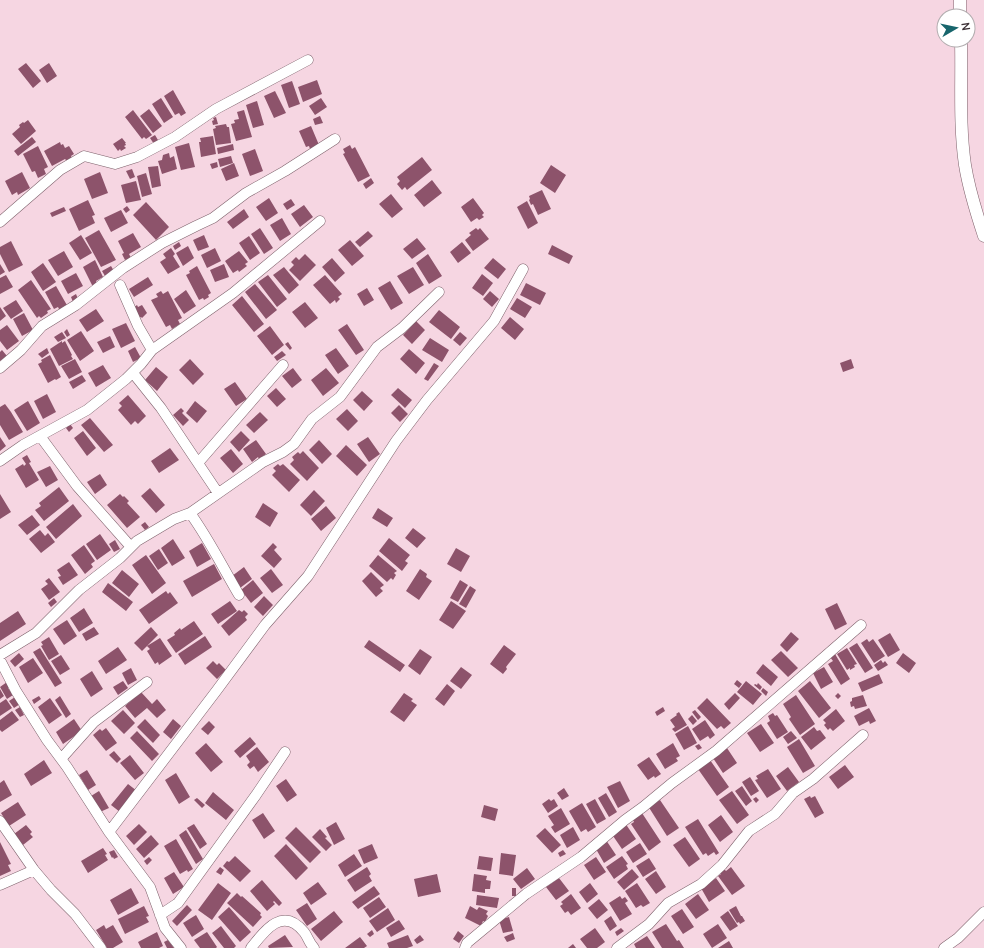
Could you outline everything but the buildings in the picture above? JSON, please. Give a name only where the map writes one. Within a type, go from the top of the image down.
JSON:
[{"type":"street","points":[[961,48],[961,107],[965,164],[972,202],[984,236]]},
{"type":"street","points":[[0,222],[60,170],[84,156],[115,164],[137,156],[175,137],[216,109],[308,60]]},
{"type":"street","points":[[0,368],[21,350],[42,326],[76,305],[123,268],[162,243],[213,218],[246,193],[335,139]]},
{"type":"street","points":[[0,461],[23,445],[87,410],[133,373],[152,350],[233,293],[320,221]]},
{"type":"street","points":[[109,832],[218,690],[265,625],[308,576],[396,441],[427,400],[494,321],[523,269]]},
{"type":"street","points":[[120,285],[138,326],[152,350]]},
{"type":"street","points":[[0,655],[36,633],[79,590],[120,558],[137,541],[174,519],[190,513],[263,462],[283,452],[294,444],[312,419],[340,397],[377,347],[402,328],[439,292]]},
{"type":"street","points":[[198,463],[283,365]]},
{"type":"street","points":[[133,373],[161,408],[218,493]]},
{"type":"street","points":[[40,436],[77,486],[131,547]]},
{"type":"street","points":[[190,513],[212,547],[239,595]]},
{"type":"street","points":[[465,948],[467,943],[526,894],[581,857],[672,783],[716,751],[861,626]]},
{"type":"street","points":[[0,660],[26,708],[47,740],[109,832],[150,887],[165,928],[181,948]]},
{"type":"street","points":[[61,759],[94,722],[147,682]]},
{"type":"street","points":[[616,948],[649,924],[668,903],[701,884],[722,865],[749,831],[775,814],[793,793],[813,779],[863,735]]},
{"type":"street","points":[[160,915],[178,903],[256,796],[285,752]]},
{"type":"street","points":[[0,821],[34,870],[75,914],[101,948]]},
{"type":"street","points":[[0,885],[34,870]]},
{"type":"street","points":[[944,948],[958,938],[984,912]]},
{"type":"street","points":[[251,948],[271,925],[282,920],[294,923],[304,933],[310,945],[314,948]]}]
